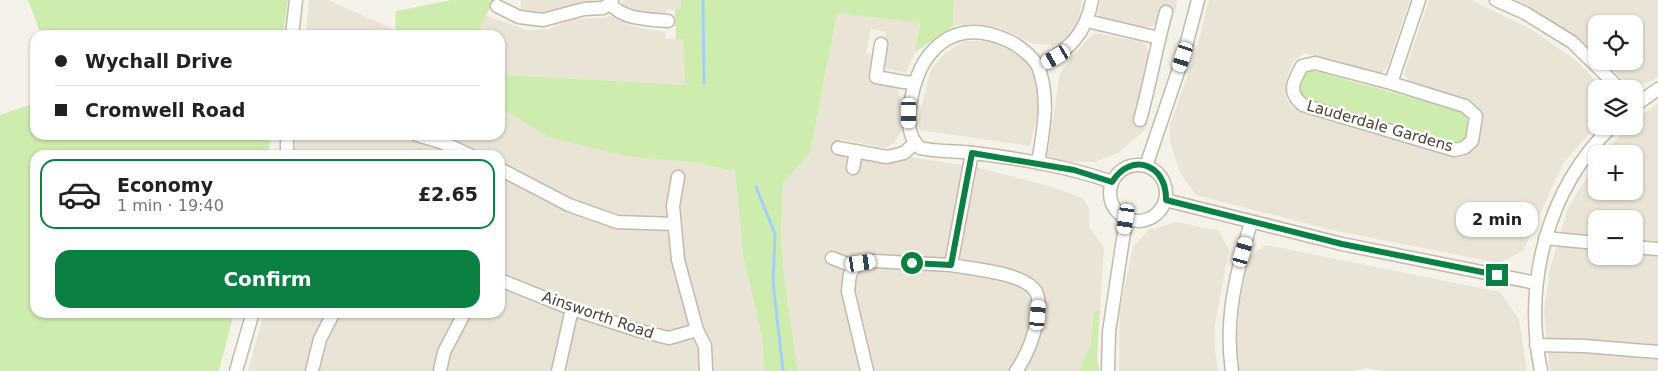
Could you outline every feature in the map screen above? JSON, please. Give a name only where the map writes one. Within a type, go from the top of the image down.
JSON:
[{"type":"street","points":[[293,30],[296,0]]},
{"type":"street","points":[[1039,67],[1056,57],[1081,34],[1092,0]]},
{"type":"street","points":[[1146,166],[1183,57],[1198,0]]},
{"type":"street","points":[[1391,84],[1419,0]]},
{"type":"street","points":[[1496,0],[1525,13],[1572,42],[1611,80]]},
{"type":"street","points":[[504,5],[519,17],[543,20],[584,9],[603,8],[611,2],[615,10],[627,16],[668,21]]},
{"type":"street","points":[[1140,120],[1150,86],[1166,12]]},
{"type":"street","points":[[1087,20],[1159,38]]},
{"type":"street","points":[[1038,163],[1046,115],[1039,67],[1016,44],[987,32],[962,32],[950,36],[934,50],[915,83],[909,113],[909,128],[914,141],[920,148],[972,153],[1038,163],[1074,170],[1112,182]]},
{"type":"street","points":[[881,44],[876,77],[915,83]]},
{"type":"street","name":"Lauderdale Gardens","points":[[1315,64],[1391,84],[1465,106],[1476,116],[1472,141],[1464,148],[1454,150],[1303,105],[1296,99],[1292,91],[1295,78],[1302,66],[1315,64]]},
{"type":"street","points":[[1643,98],[1658,89]]},
{"type":"street","points":[[1541,371],[1536,345],[1534,311],[1536,283],[1545,238],[1557,206],[1569,182],[1591,149],[1604,135]]},
{"type":"street","points":[[434,140],[459,150]]},
{"type":"street","points":[[838,148],[887,157],[904,153],[914,141]]},
{"type":"street","points":[[439,150],[441,142]]},
{"type":"street","points":[[853,168],[856,151]]},
{"type":"street","points":[[951,265],[972,153]]},
{"type":"street","points":[[1130,166],[1146,166],[1156,171],[1163,179],[1166,200],[1161,209],[1154,216],[1146,220],[1126,219],[1112,203],[1110,193],[1112,182],[1122,170],[1130,166]]},
{"type":"street","points":[[505,172],[569,204],[617,222],[674,224]]},
{"type":"street","points":[[678,177],[673,206],[678,260],[697,330],[705,346],[706,371]]},
{"type":"street","points":[[1166,200],[1342,244],[1536,283]]},
{"type":"street","points":[[1108,371],[1109,332],[1126,219]]},
{"type":"street","points":[[1232,371],[1229,329],[1231,302],[1238,266],[1251,222]]},
{"type":"street","points":[[1545,238],[1588,242]]},
{"type":"street","points":[[1643,248],[1658,249]]},
{"type":"street","points":[[832,258],[855,267]]},
{"type":"street","points":[[867,371],[848,291],[850,274],[855,267],[861,263],[874,261],[951,265],[1018,277],[1032,286],[1039,303],[1035,329],[1023,362],[1016,371]]},
{"type":"street","name":"Ainsworth Road","points":[[505,282],[572,309],[640,331],[669,338],[697,330]]},
{"type":"street","points":[[558,371],[572,309]]},
{"type":"street","points":[[236,371],[251,318]]},
{"type":"street","points":[[318,365],[320,339],[331,318]]},
{"type":"street","points":[[440,371],[444,352],[462,318]]},
{"type":"street","points":[[1536,345],[1584,346],[1658,352]]},
{"type":"shaded area","points":[[309,0],[328,0],[395,30],[306,30]]},
{"type":"shaded area","points":[[521,0],[610,0],[552,15],[520,14]]},
{"type":"shaded area","points":[[623,0],[681,0],[681,9],[666,10],[666,19],[648,18],[620,6]]},
{"type":"shaded area","points":[[954,0],[1082,0],[1078,23],[1069,36],[1059,44],[1052,45],[1034,44],[1001,28],[975,24],[953,26]]},
{"type":"shaded area","points":[[1101,0],[1177,0],[1175,13],[1160,10],[1157,21],[1152,26],[1143,27],[1101,19],[1098,14]]},
{"type":"shaded area","points":[[1209,0],[1410,0],[1387,68],[1380,74],[1304,53],[1292,63],[1286,82],[1286,98],[1292,107],[1451,156],[1462,154],[1473,147],[1473,105],[1411,82],[1404,74],[1429,0],[1471,0],[1532,30],[1577,61],[1595,80],[1588,80],[1588,135],[1564,162],[1523,251],[1499,263],[1332,230],[1196,195],[1180,173],[1170,142],[1170,125],[1196,52]]},
{"type":"shaded area","points":[[1516,0],[1658,0],[1658,78],[1643,84],[1643,80],[1623,79],[1612,70],[1643,70],[1643,15],[1588,15],[1588,49]]},
{"type":"shaded area","points":[[837,13],[920,23],[915,52],[907,71],[904,73],[884,68],[882,64],[886,32],[871,29],[866,53],[875,56],[872,82],[899,86],[902,130],[894,143],[885,148],[840,139],[837,152],[846,155],[846,169],[858,172],[862,157],[887,163],[911,157],[980,168],[1049,186],[1083,198],[1089,208],[1089,227],[1104,248],[1100,310],[1094,313],[1090,347],[1079,371],[798,371],[785,284],[781,237],[783,183],[810,153]]},
{"type":"shaded area","points":[[485,15],[529,31],[548,29],[573,19],[605,18],[611,16],[635,27],[665,32],[666,39],[683,38],[685,85],[508,75],[505,73],[505,30],[478,30]]},
{"type":"shaded area","points":[[1096,33],[1142,42],[1147,46],[1149,59],[1149,110],[1146,129],[1118,153],[1095,162],[1073,162],[1047,158],[1060,73],[1072,57]]},
{"type":"shaded area","points":[[965,41],[989,41],[1009,49],[1026,60],[1037,80],[1039,107],[1030,146],[919,130],[919,115],[931,70],[945,53]]},
{"type":"shaded area","points":[[1658,104],[1658,371],[1550,371],[1544,311],[1550,269],[1568,208],[1588,176],[1588,200],[1643,200],[1643,145],[1611,145],[1621,135],[1643,135],[1643,114]]},
{"type":"shaded area","points":[[505,110],[548,137],[735,171],[743,254],[762,338],[764,371],[248,371],[263,318],[505,318],[505,150],[295,150],[296,140],[505,140]]},
{"type":"shaded area","points":[[1176,222],[1219,231],[1229,250],[1215,324],[1215,349],[1218,371],[1119,371],[1120,309],[1133,247],[1149,230]]},
{"type":"shaded area","points":[[1266,245],[1500,292],[1519,319],[1527,371],[1383,371],[1367,368],[1353,371],[1238,371],[1236,349],[1240,302],[1249,256]]},
{"type":"green space","points":[[28,0],[288,0],[284,30],[39,30]]},
{"type":"green space","points":[[452,0],[494,0],[479,30],[395,30],[396,11]]},
{"type":"green space","points":[[681,0],[954,0],[953,26],[915,52],[920,23],[837,13],[810,153],[783,183],[781,237],[785,284],[798,371],[764,371],[762,338],[743,254],[735,171],[691,162],[625,156],[548,137],[505,110],[505,73],[508,75],[685,85],[683,39],[676,39],[675,9],[681,9]]},
{"type":"green space","points":[[1311,70],[1464,112],[1469,125],[1467,135],[1462,143],[1451,143],[1303,100],[1298,87],[1299,82],[1302,75]]},
{"type":"green space","points":[[30,105],[30,140],[270,140],[269,150],[30,150],[30,318],[233,318],[219,371],[0,371],[0,115]]},
{"type":"green space","points":[[1100,310],[1097,357],[1099,371],[1079,371],[1090,347],[1094,312]]},
{"type":"waterway","points":[[703,0],[704,83]]},
{"type":"waterway","points":[[756,187],[775,234],[773,282],[783,371]]},
{"type":"route","points":[[912,263],[951,265],[972,153],[1074,170],[1112,182],[1116,175],[1130,166],[1146,166],[1156,171],[1163,179],[1166,200],[1342,244],[1497,275]]}]
